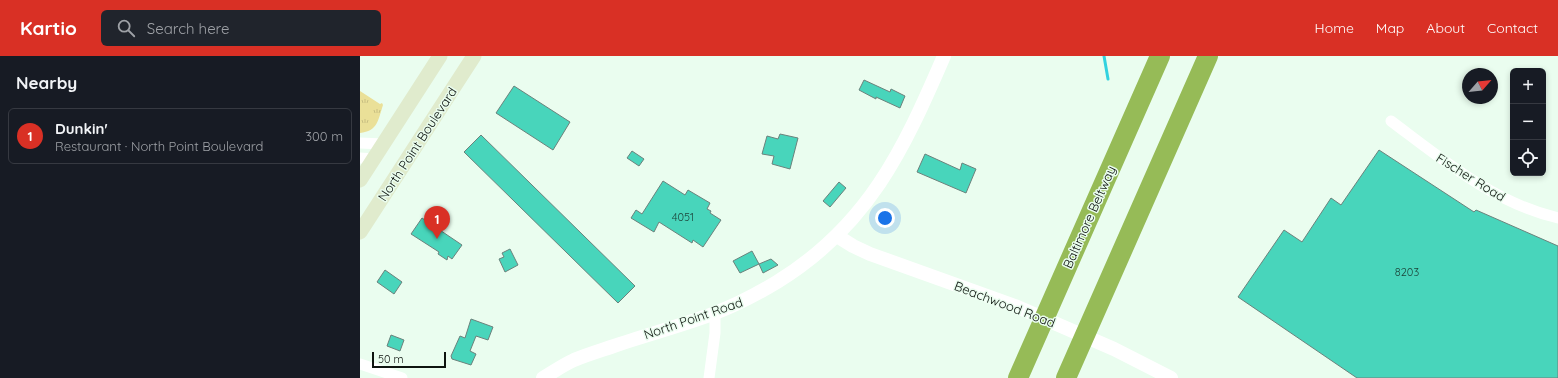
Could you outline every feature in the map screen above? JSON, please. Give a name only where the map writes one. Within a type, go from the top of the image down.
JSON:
[{"type":"highway","name":"Baltimore Beltway","points":[[1018,378],[1160,56]]},
{"type":"highway","points":[[1066,378],[1208,56]]},
{"type":"main road","points":[[360,180],[367,158],[383,144],[440,56]]},
{"type":"main road","name":"North Point Boulevard","points":[[360,232],[474,56]]},
{"type":"street","name":"North Point Road","points":[[543,378],[581,358],[715,313],[751,297],[809,261],[837,236],[862,209],[890,168],[913,125],[944,56]]},
{"type":"street","name":"Fischer Road","points":[[1391,122],[1461,173],[1499,197],[1542,214],[1558,218]]},
{"type":"street","points":[[360,143],[383,144]]},
{"type":"street","name":"Beachwood Road","points":[[837,236],[870,254],[1015,306],[1114,349],[1171,378]]},
{"type":"street","points":[[709,378],[715,313]]},
{"type":"street","points":[[360,364],[402,378]]},
{"type":"green space","points":[[360,91],[383,105],[374,127],[366,132],[360,133]]},
{"type":"building","points":[[864,80],[890,92],[891,89],[905,96],[900,108],[876,97],[876,99],[859,90]]},
{"type":"building","points":[[514,86],[570,122],[553,150],[496,113]]},
{"type":"building","points":[[780,134],[798,138],[790,169],[772,164],[774,156],[762,154],[767,136],[778,139]]},
{"type":"building","points":[[481,135],[635,286],[618,303],[464,152]]},
{"type":"building","points":[[1379,150],[1474,212],[1476,210],[1558,246],[1558,378],[1357,378],[1238,297],[1284,230],[1302,242],[1331,198],[1341,205]]},
{"type":"building","points":[[632,151],[644,159],[639,166],[627,158]]},
{"type":"building","points":[[925,154],[960,170],[962,163],[976,169],[966,193],[917,172]]},
{"type":"building","points":[[663,181],[685,195],[688,190],[710,203],[707,209],[711,211],[710,213],[721,220],[703,247],[693,240],[692,243],[659,222],[654,232],[631,218],[636,210],[642,214]]},
{"type":"building","points":[[839,182],[846,188],[830,207],[823,201]]},
{"type":"building","points":[[422,218],[462,245],[452,259],[448,256],[447,260],[438,254],[439,252],[411,234]]},
{"type":"building","points":[[510,249],[518,265],[505,272],[499,259],[504,257],[502,253]]},
{"type":"building","points":[[752,251],[759,264],[740,273],[733,261]]},
{"type":"building","points":[[771,259],[778,265],[763,273],[759,264]]},
{"type":"building","points":[[385,270],[402,282],[394,294],[377,282]]},
{"type":"building","points":[[471,319],[493,327],[488,340],[476,336],[470,351],[476,354],[471,365],[452,359],[451,356],[460,336],[465,338]]},
{"type":"building","points":[[391,335],[404,340],[400,351],[387,346]]},
{"type":"waterway","points":[[1104,56],[1108,79]]},
{"type":"place","name":"Dunkin'","points":[[437,239]]}]
